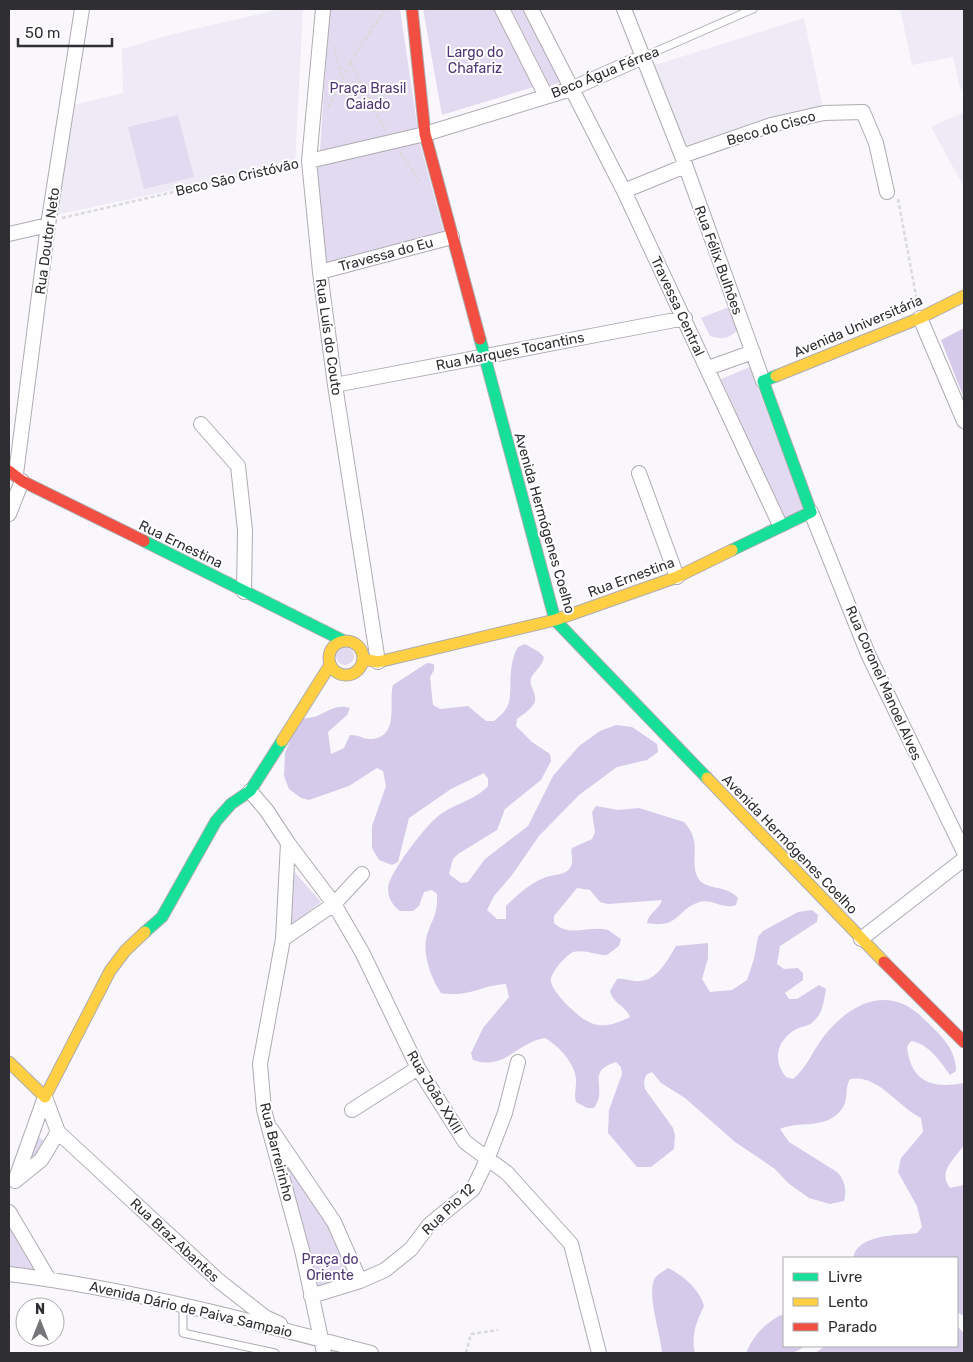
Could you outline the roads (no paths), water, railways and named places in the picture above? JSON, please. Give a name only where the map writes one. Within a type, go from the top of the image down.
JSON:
[{"type":"street","name":"Rua Doutor Neto","points":[[9,514],[16,475],[48,223],[82,9]]},
{"type":"street","name":"Rua Luís do Couto","points":[[323,9],[309,161],[320,272],[335,384],[378,662]]},
{"type":"street","name":"Avenida Hermógenes Coelho","points":[[412,9],[425,134],[555,620],[861,939],[964,1042]]},
{"type":"street","points":[[502,9],[546,96]]},
{"type":"street","name":"Travessa Central","points":[[531,9],[624,191],[780,525]]},
{"type":"street","name":"Rua Félix Bulhões","points":[[624,9],[683,161],[753,352],[769,388],[811,512]]},
{"type":"street","name":"Beco Água Férrea","points":[[425,134],[571,89],[643,57]]},
{"type":"street","name":"Beco do Cisco","points":[[624,191],[683,161],[771,125],[824,113],[863,112],[876,143],[887,192]]},
{"type":"street","name":"Beco São Cristóvão","points":[[309,161],[425,134]]},
{"type":"street","points":[[9,234],[48,223]]},
{"type":"street","name":"Travessa do Eu","points":[[320,272],[452,237]]},
{"type":"street","name":"Avenida Universitária","points":[[769,388],[923,327],[964,296]]},
{"type":"street","name":"Rua Marques Tocantins","points":[[335,384],[684,318]]},
{"type":"street","points":[[923,327],[964,421]]},
{"type":"street","points":[[708,368],[753,352]]},
{"type":"street","points":[[202,424],[238,466],[245,530],[244,592]]},
{"type":"street","points":[[639,473],[677,577]]},
{"type":"street","name":"Rua Ernestina","points":[[16,475],[342,640]]},
{"type":"street","name":"Rua Ernestina","points":[[363,659],[378,662],[555,620],[677,577],[780,525],[811,512]]},
{"type":"street","name":"Rua Coronel Manoel Alves","points":[[811,512],[868,654],[964,852]]},
{"type":"street","points":[[342,640],[352,641],[360,646],[363,659],[357,672],[347,676],[337,673],[330,665],[328,655],[333,646],[342,640]]},
{"type":"street","points":[[12,1184],[45,1097],[110,971],[125,951],[162,917],[216,821],[231,804],[250,791],[330,665]]},
{"type":"street","name":"Rua João XXIII","points":[[250,791],[267,811],[288,843],[334,904],[362,952],[418,1068],[465,1142],[507,1173],[570,1244],[599,1353]]},
{"type":"street","name":"Rua Barreirinho","points":[[288,843],[283,939],[260,1064],[264,1110],[302,1250],[324,1353]]},
{"type":"street","points":[[861,939],[964,859]]},
{"type":"street","points":[[283,939],[334,904],[362,874]]},
{"type":"street","points":[[9,1062],[45,1097],[58,1132],[40,1160],[12,1184]]},
{"type":"street","name":"Rua Pio 12","points":[[311,1296],[360,1281],[384,1270],[411,1249],[429,1225],[473,1189],[487,1160],[505,1113],[518,1062]]},
{"type":"street","points":[[352,1110],[418,1068]]},
{"type":"street","points":[[270,1129],[334,1222],[360,1281]]},
{"type":"street","name":"Rua Braz Abantes","points":[[58,1132],[219,1281],[265,1317],[301,1335]]},
{"type":"street","points":[[9,1212],[48,1278]]},
{"type":"street","name":"Avenida Dário de Paiva Sampaio","points":[[9,1274],[48,1278],[130,1293],[371,1353]]},
{"type":"lane","name":"Beco Água Férrea","points":[[643,57],[753,9]]},
{"type":"lane","points":[[183,1306],[183,1332],[275,1353]]},
{"type":"park label","name":"Largo do Chafariz","points":[[475,60]]},
{"type":"park label","name":"Praça Brasil Caiado","points":[[368,96]]},
{"type":"park label","name":"Praça do Oriente","points":[[330,1268]]}]
